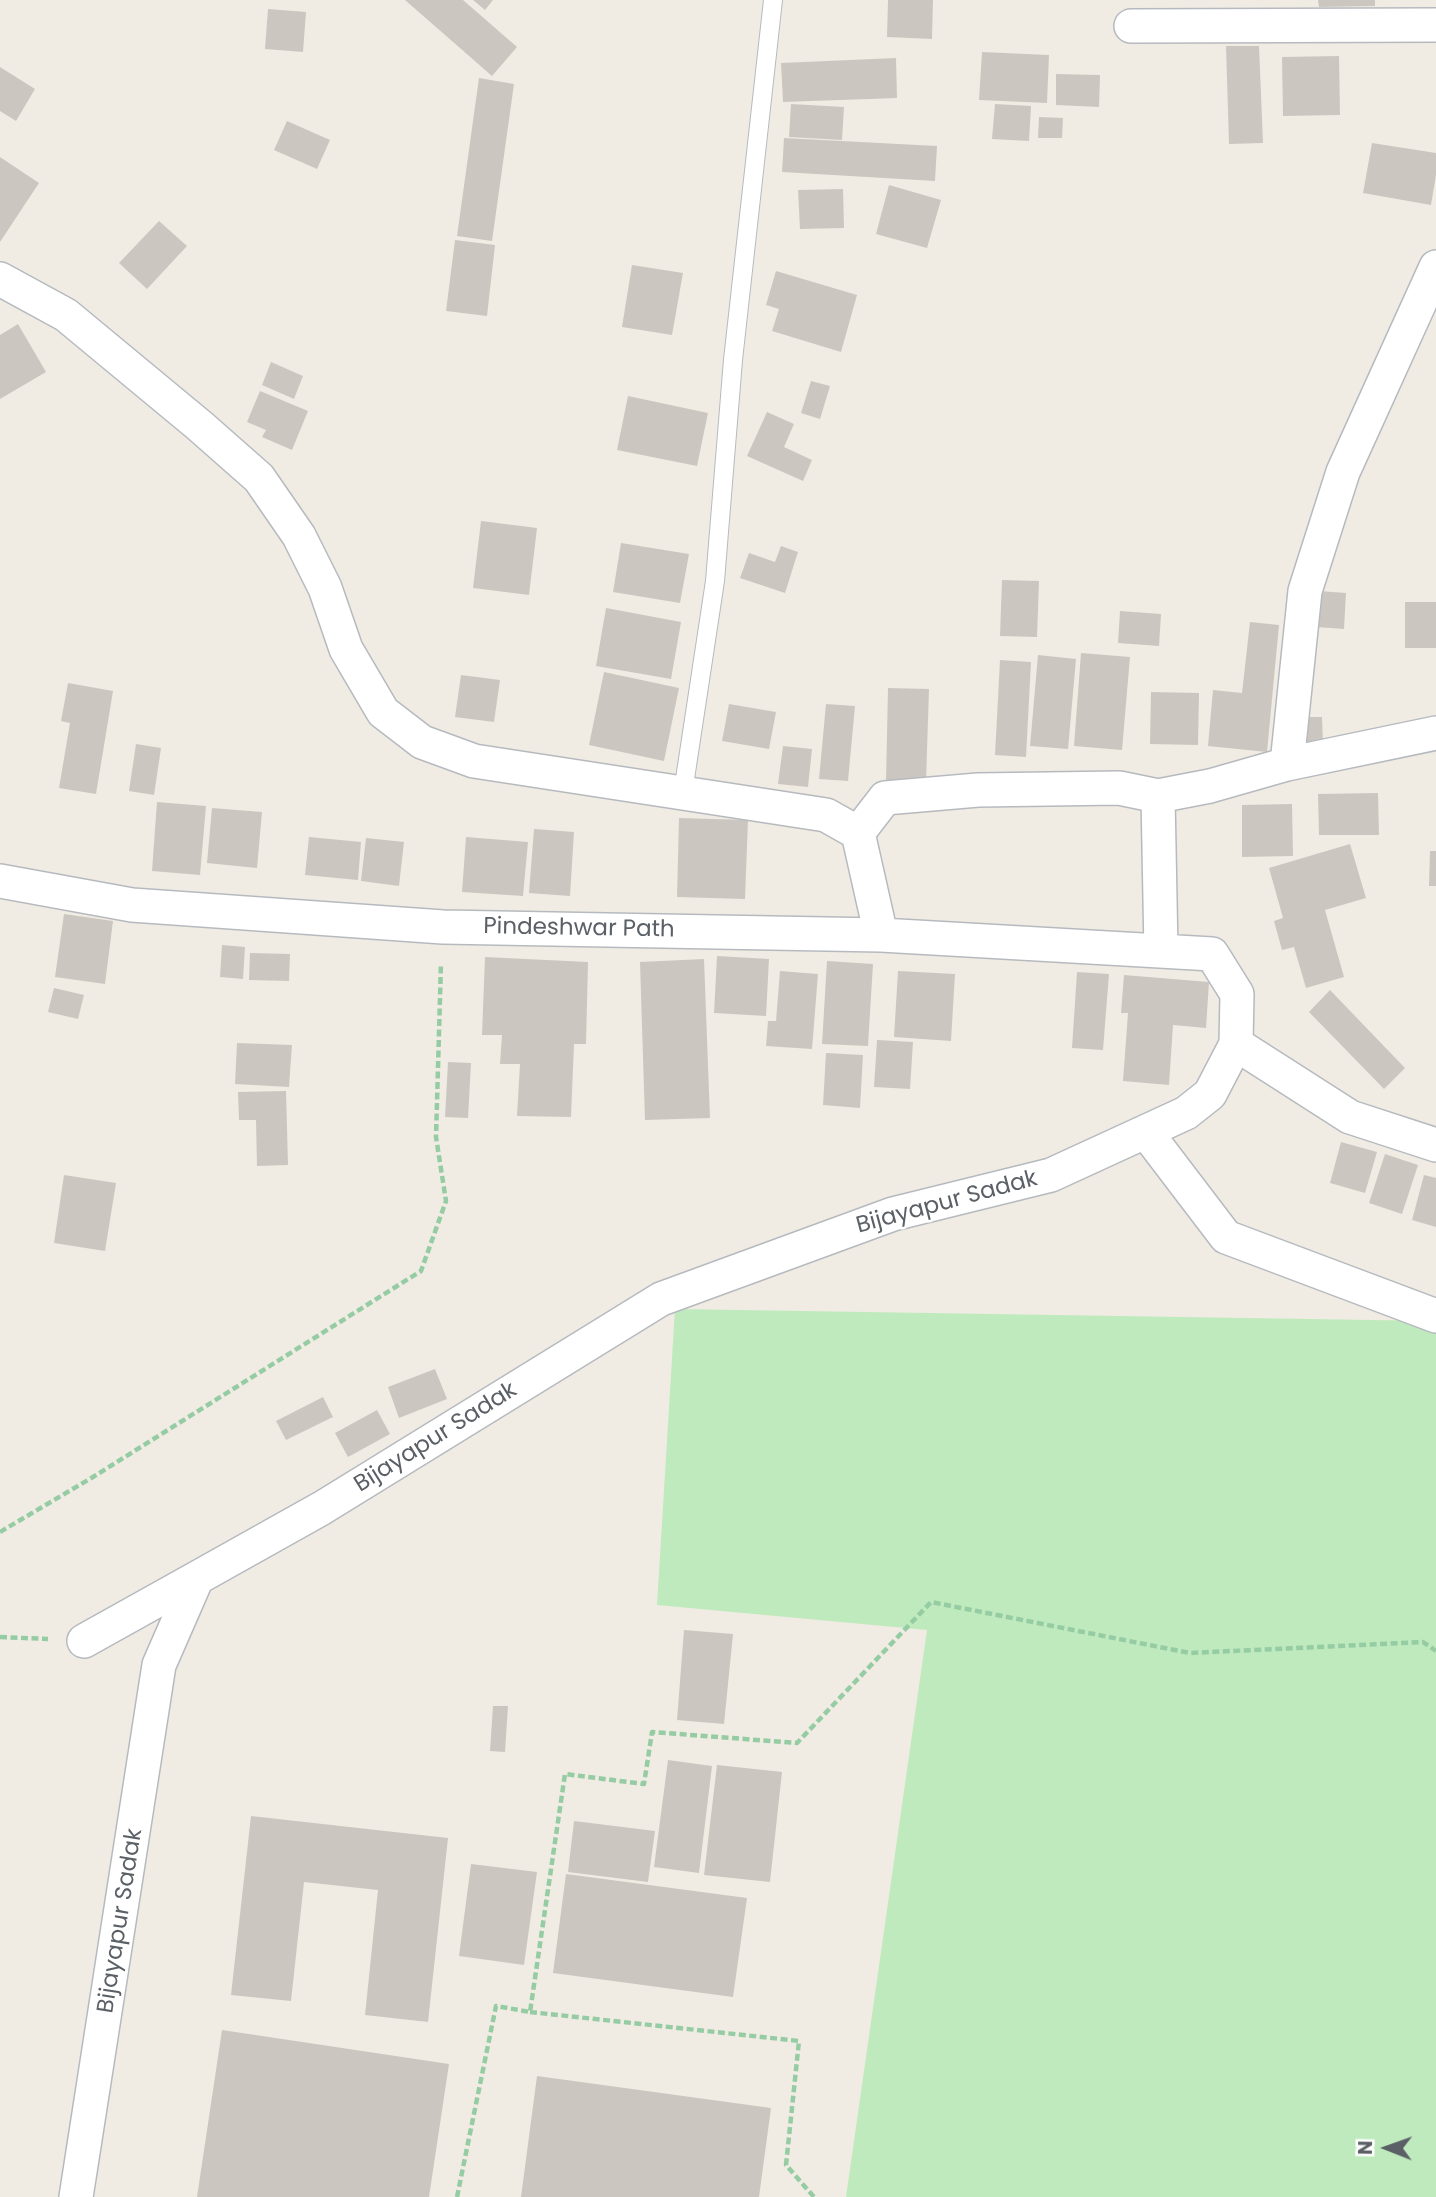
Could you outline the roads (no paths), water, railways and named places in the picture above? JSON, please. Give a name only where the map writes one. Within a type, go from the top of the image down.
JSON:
[{"type":"street","points":[[1131,26],[1436,25]]},
{"type":"street","points":[[1287,764],[1305,591],[1343,472],[1436,267]]},
{"type":"street","points":[[0,279],[66,315],[259,478],[299,536],[325,588],[346,649],[383,712],[422,742],[474,761],[826,815],[858,833],[881,935]]},
{"type":"street","points":[[858,833],[885,798],[978,790],[1106,788],[1158,796],[1210,786],[1287,764],[1436,733]]},
{"type":"street","points":[[1158,796],[1161,951]]},
{"type":"street","name":"Pindeshwar Path","points":[[0,881],[132,905],[443,927],[881,935],[1212,954],[1237,994],[1236,1044]]},
{"type":"street","points":[[1236,1044],[1350,1117],[1436,1145]]},
{"type":"street","name":"Bijayapur Sadak","points":[[76,2197],[159,1665],[197,1578],[322,1508],[661,1299],[893,1214],[1051,1175],[1186,1113],[1210,1094],[1236,1044]]},
{"type":"street","points":[[1146,1132],[1226,1237],[1436,1316]]},
{"type":"street","points":[[84,1641],[197,1578]]},
{"type":"lane","points":[[683,792],[715,581],[733,360],[773,0]]}]
